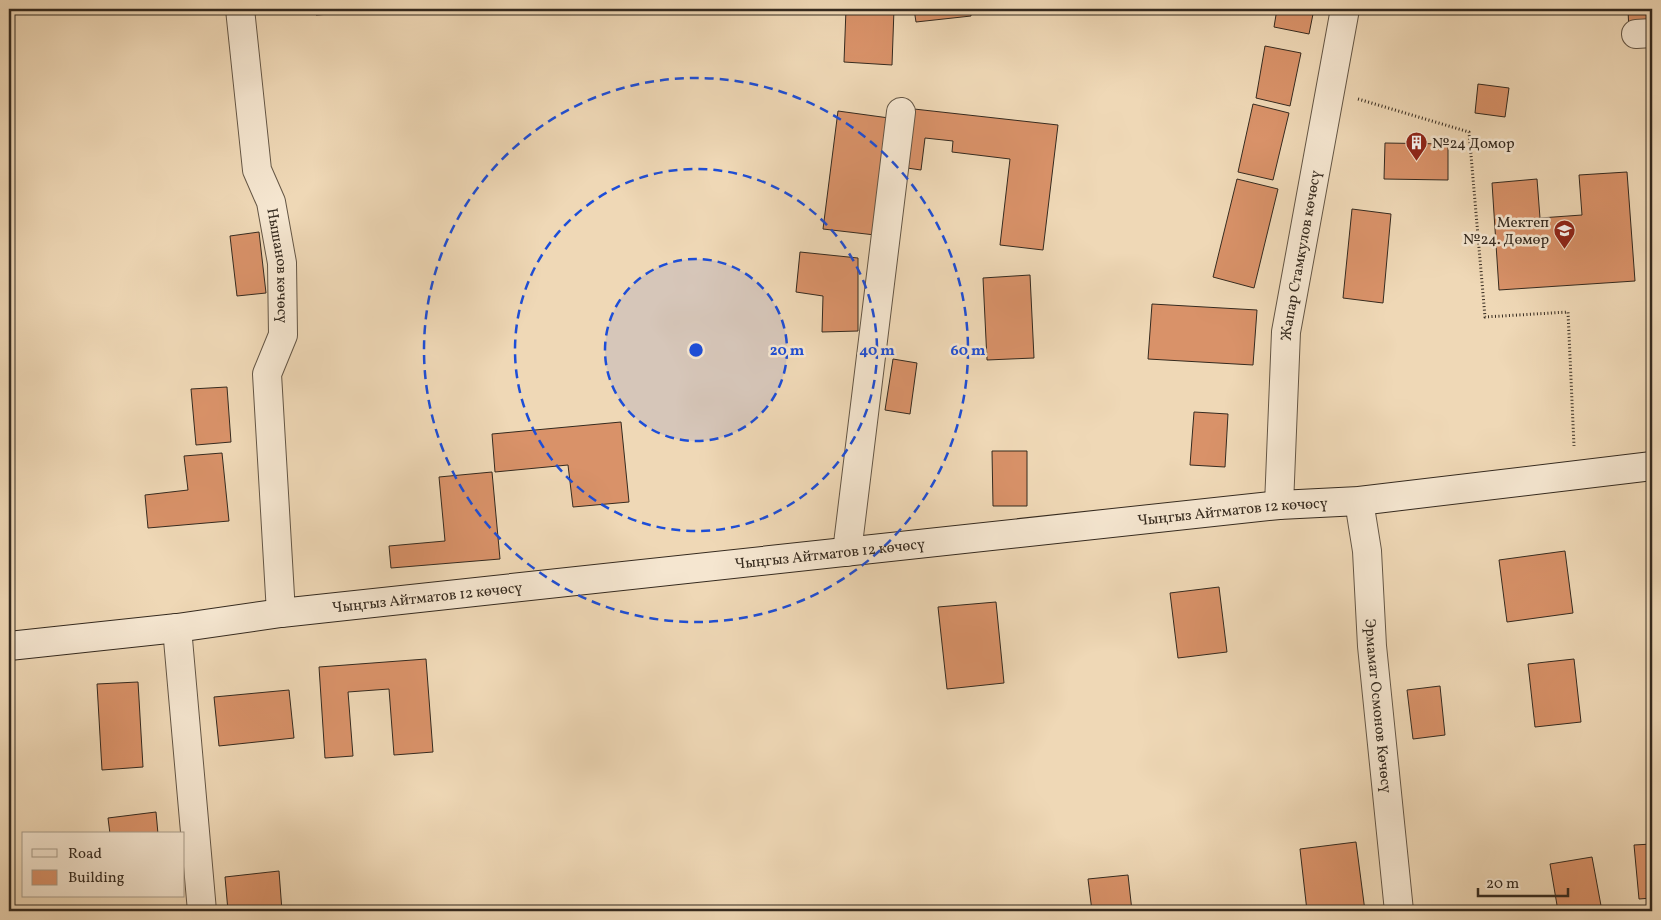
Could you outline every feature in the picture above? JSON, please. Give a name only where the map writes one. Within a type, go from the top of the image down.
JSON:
[{"type":"street","name":"Нышанов көчөсү","points":[[240,9],[257,170],[271,202],[282,263],[283,335],[267,374],[281,613]]},
{"type":"street","name":"Жапар Стамкулов көчөсү","points":[[1279,505],[1286,332],[1345,9]]},
{"type":"street","points":[[847,552],[901,112]]},
{"type":"street","name":"Чыңгыз Айтматов 12 көчөсү","points":[[9,646],[177,628],[281,613],[1279,505],[1359,501],[1652,466]]},
{"type":"street","name":"Эрмамат Осмонов Көчөсү","points":[[1359,501],[1367,551],[1372,646],[1399,911]]},
{"type":"street","points":[[177,628],[202,911]]},
{"type":"path","points":[[1330,94],[1349,97],[1469,132],[1485,318],[1568,312],[1574,475]]},
{"type":"building","points":[[315,9],[375,9],[375,11],[316,15]]},
{"type":"building","points":[[846,9],[894,9],[892,65],[844,62]]},
{"type":"building","points":[[914,9],[971,9],[971,16],[916,22]]},
{"type":"building","points":[[1277,9],[1314,9],[1309,34],[1274,27]]},
{"type":"building","points":[[1628,9],[1652,9],[1652,33],[1629,34]]},
{"type":"building","points":[[1265,46],[1301,53],[1290,106],[1256,98]]},
{"type":"building","points":[[9,71],[13,94],[9,94]]},
{"type":"building","points":[[1478,84],[1509,88],[1505,117],[1475,113]]},
{"type":"building","points":[[1253,104],[1289,113],[1273,180],[1238,172]]},
{"type":"building","points":[[914,109],[1058,125],[1043,250],[1000,245],[1010,159],[952,152],[953,141],[925,138],[921,170],[907,168]]},
{"type":"building","points":[[838,111],[889,118],[875,235],[823,229]]},
{"type":"building","name":"№24 Домор","points":[[1385,143],[1448,144],[1448,180],[1384,179]]},
{"type":"building","name":"Мектеп №24. Дөмөр","points":[[1627,172],[1635,281],[1499,290],[1492,183],[1537,179],[1540,218],[1582,215],[1579,175]]},
{"type":"building","points":[[1237,179],[1278,189],[1254,288],[1213,277]]},
{"type":"building","points":[[1352,209],[1391,214],[1383,303],[1343,298]]},
{"type":"building","points":[[259,232],[266,293],[237,296],[230,236]]},
{"type":"building","points":[[800,252],[858,258],[858,331],[822,332],[823,296],[796,292]]},
{"type":"building","points":[[1030,275],[1034,358],[987,360],[983,278]]},
{"type":"building","points":[[1152,304],[1257,310],[1253,365],[1148,359]]},
{"type":"building","points":[[893,359],[917,363],[910,414],[885,410]]},
{"type":"building","points":[[227,387],[231,442],[196,445],[191,389]]},
{"type":"building","points":[[1194,412],[1228,414],[1225,467],[1190,465]]},
{"type":"building","points":[[621,422],[629,502],[573,507],[568,465],[495,472],[492,434]]},
{"type":"building","points":[[992,451],[1027,451],[1027,506],[993,506]]},
{"type":"building","points":[[222,453],[229,521],[148,528],[145,495],[188,490],[184,456]]},
{"type":"building","points":[[492,472],[500,559],[391,568],[389,546],[445,541],[439,477]]},
{"type":"building","points":[[1565,551],[1573,613],[1507,622],[1499,560]]},
{"type":"building","points":[[1219,587],[1227,652],[1178,658],[1170,593]]},
{"type":"building","points":[[996,602],[1004,683],[947,689],[938,607]]},
{"type":"building","points":[[426,659],[433,752],[394,755],[389,689],[348,692],[353,756],[325,758],[319,667]]},
{"type":"building","points":[[1574,659],[1581,722],[1535,727],[1528,664]]},
{"type":"building","points":[[138,682],[143,767],[102,770],[97,684]]},
{"type":"building","points":[[1440,686],[1445,735],[1413,739],[1407,690]]},
{"type":"building","points":[[289,690],[294,738],[219,746],[214,697]]},
{"type":"building","points":[[156,812],[158,832],[110,832],[108,818]]},
{"type":"building","points":[[1356,842],[1365,911],[1307,911],[1300,849]]},
{"type":"building","points":[[1652,844],[1652,898],[1639,899],[1634,845]]},
{"type":"building","points":[[1592,857],[1602,911],[1558,911],[1550,864]]},
{"type":"building","points":[[279,871],[282,911],[228,911],[225,877]]},
{"type":"building","points":[[1128,875],[1132,911],[1092,911],[1088,879]]},
{"type":"place","name":"№24 Домор","points":[[1416,162]]},
{"type":"place","name":"Мектеп №24. Дөмөр","points":[[1565,250]]}]
